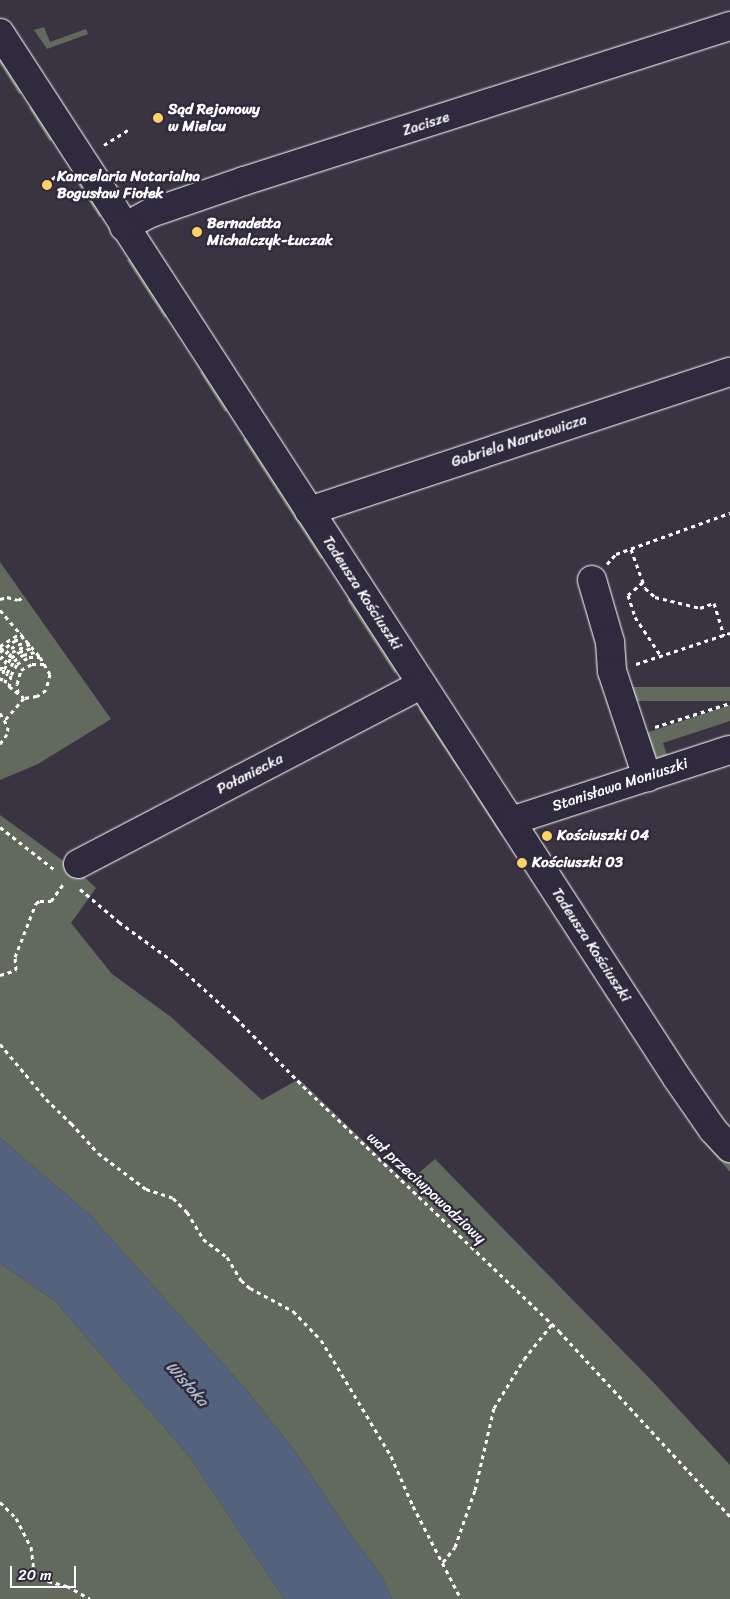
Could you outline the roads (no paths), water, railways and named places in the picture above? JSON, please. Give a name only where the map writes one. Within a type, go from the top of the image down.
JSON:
[{"type":"street","name":"Zacisze","points":[[124,227],[148,214],[236,184],[730,26]]},
{"type":"street","name":"Tadeusza Kościuszki","points":[[0,34],[677,1078],[713,1130],[730,1148]]},
{"type":"street","name":"Gabriela Narutowicza","points":[[309,511],[730,372]]},
{"type":"street","points":[[592,580],[610,642],[612,672],[647,778]]},
{"type":"street","name":"Połaniecka","points":[[70,875],[422,684]]},
{"type":"street","name":"Stanisława Moniuszki","points":[[511,822],[730,750]]},
{"type":"water","name":"Wisłoka","points":[[0,1138],[91,1216],[248,1392],[294,1450],[355,1541],[381,1575],[392,1599],[284,1599],[190,1457],[55,1301],[0,1263]]},
{"type":"place","name":"Sąd Rejonowy w Mielcu","points":[[158,118]]},
{"type":"place","name":"Kancelaria Notarialna Bogusław Fiołek","points":[[47,185]]},
{"type":"place","name":"Bernadetta Michalczyk-Łuczak","points":[[197,232]]},
{"type":"place","name":"Kościuszki 04","points":[[547,836]]},
{"type":"place","name":"Kościuszki 03","points":[[522,863]]}]
